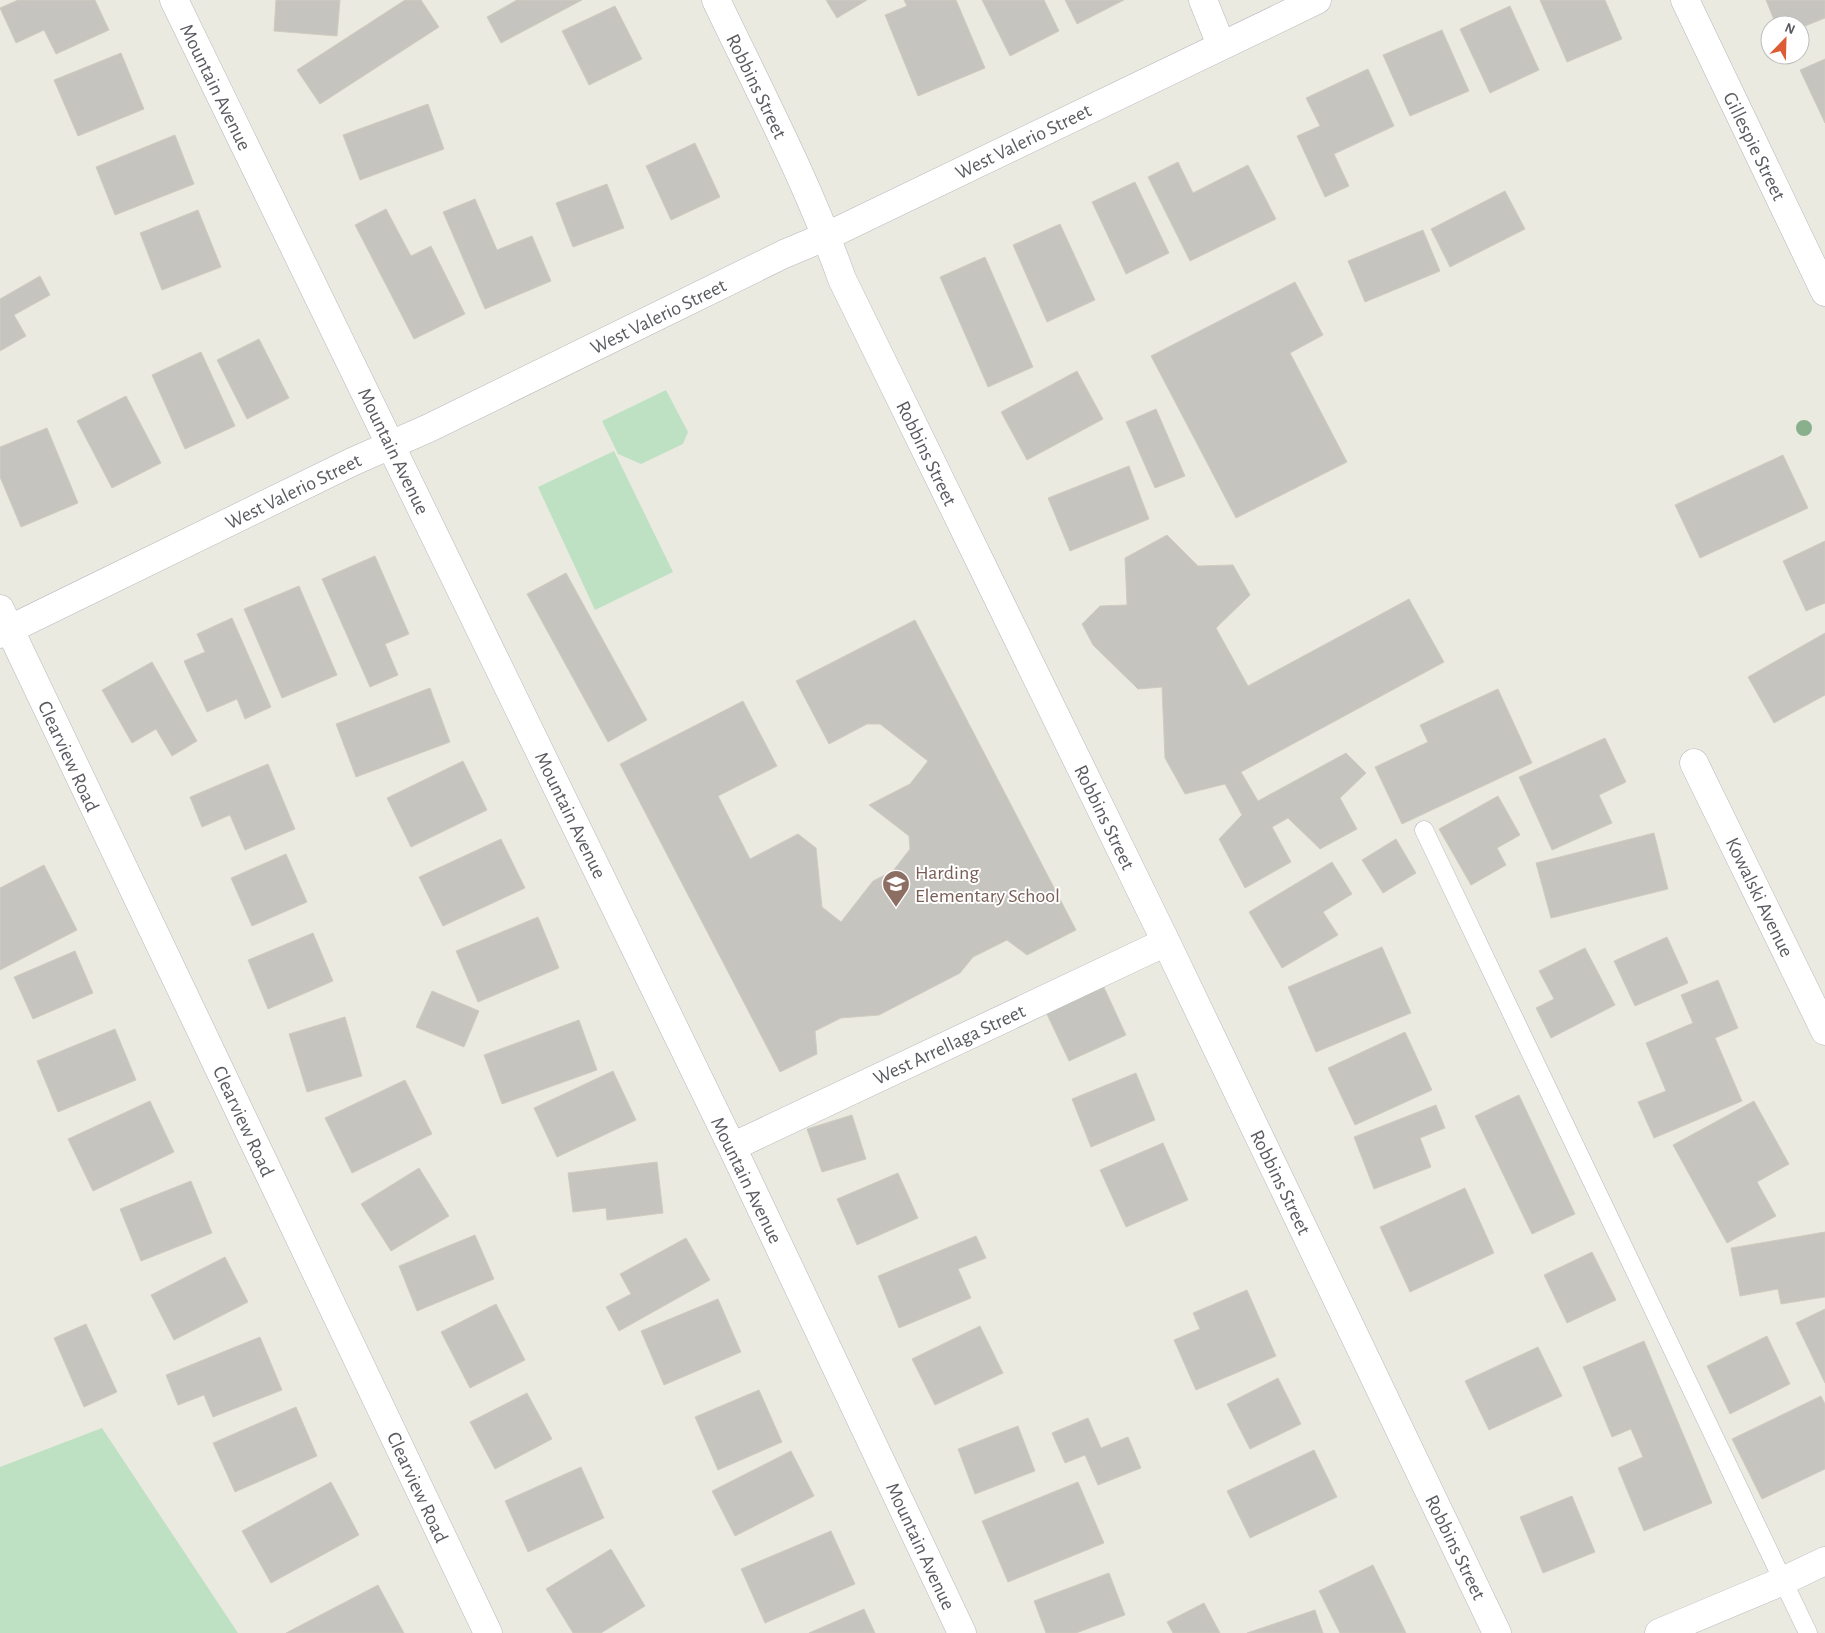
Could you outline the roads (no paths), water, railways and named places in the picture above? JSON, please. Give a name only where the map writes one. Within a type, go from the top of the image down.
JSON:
[{"type":"street","name":"Mountain Avenue","points":[[174,0],[732,1147],[962,1633]]},
{"type":"street","name":"Robbins Street","points":[[716,0],[808,193],[827,236],[842,279],[1166,942],[1498,1633]]},
{"type":"street","points":[[1203,0],[1221,45]]},
{"type":"street","name":"West Valerio Street","points":[[3,624],[390,444],[429,428],[784,254],[827,236],[1317,0]]},
{"type":"street","name":"Gillespie Street","points":[[1685,0],[1825,292]]},
{"type":"street","name":"Clearview Road","points":[[3,624],[488,1633]]},
{"type":"street","name":"Kowalski Avenue","points":[[1694,763],[1825,1031]]},
{"type":"street","name":"West Arrellaga Street","points":[[732,1147],[1166,942]]},
{"type":"street","points":[[1659,1633],[1783,1581],[1825,1561]]},
{"type":"lane","points":[[1424,830],[1808,1633]]},
{"type":"place","name":"Harding Elementary School","points":[[896,908]]}]
